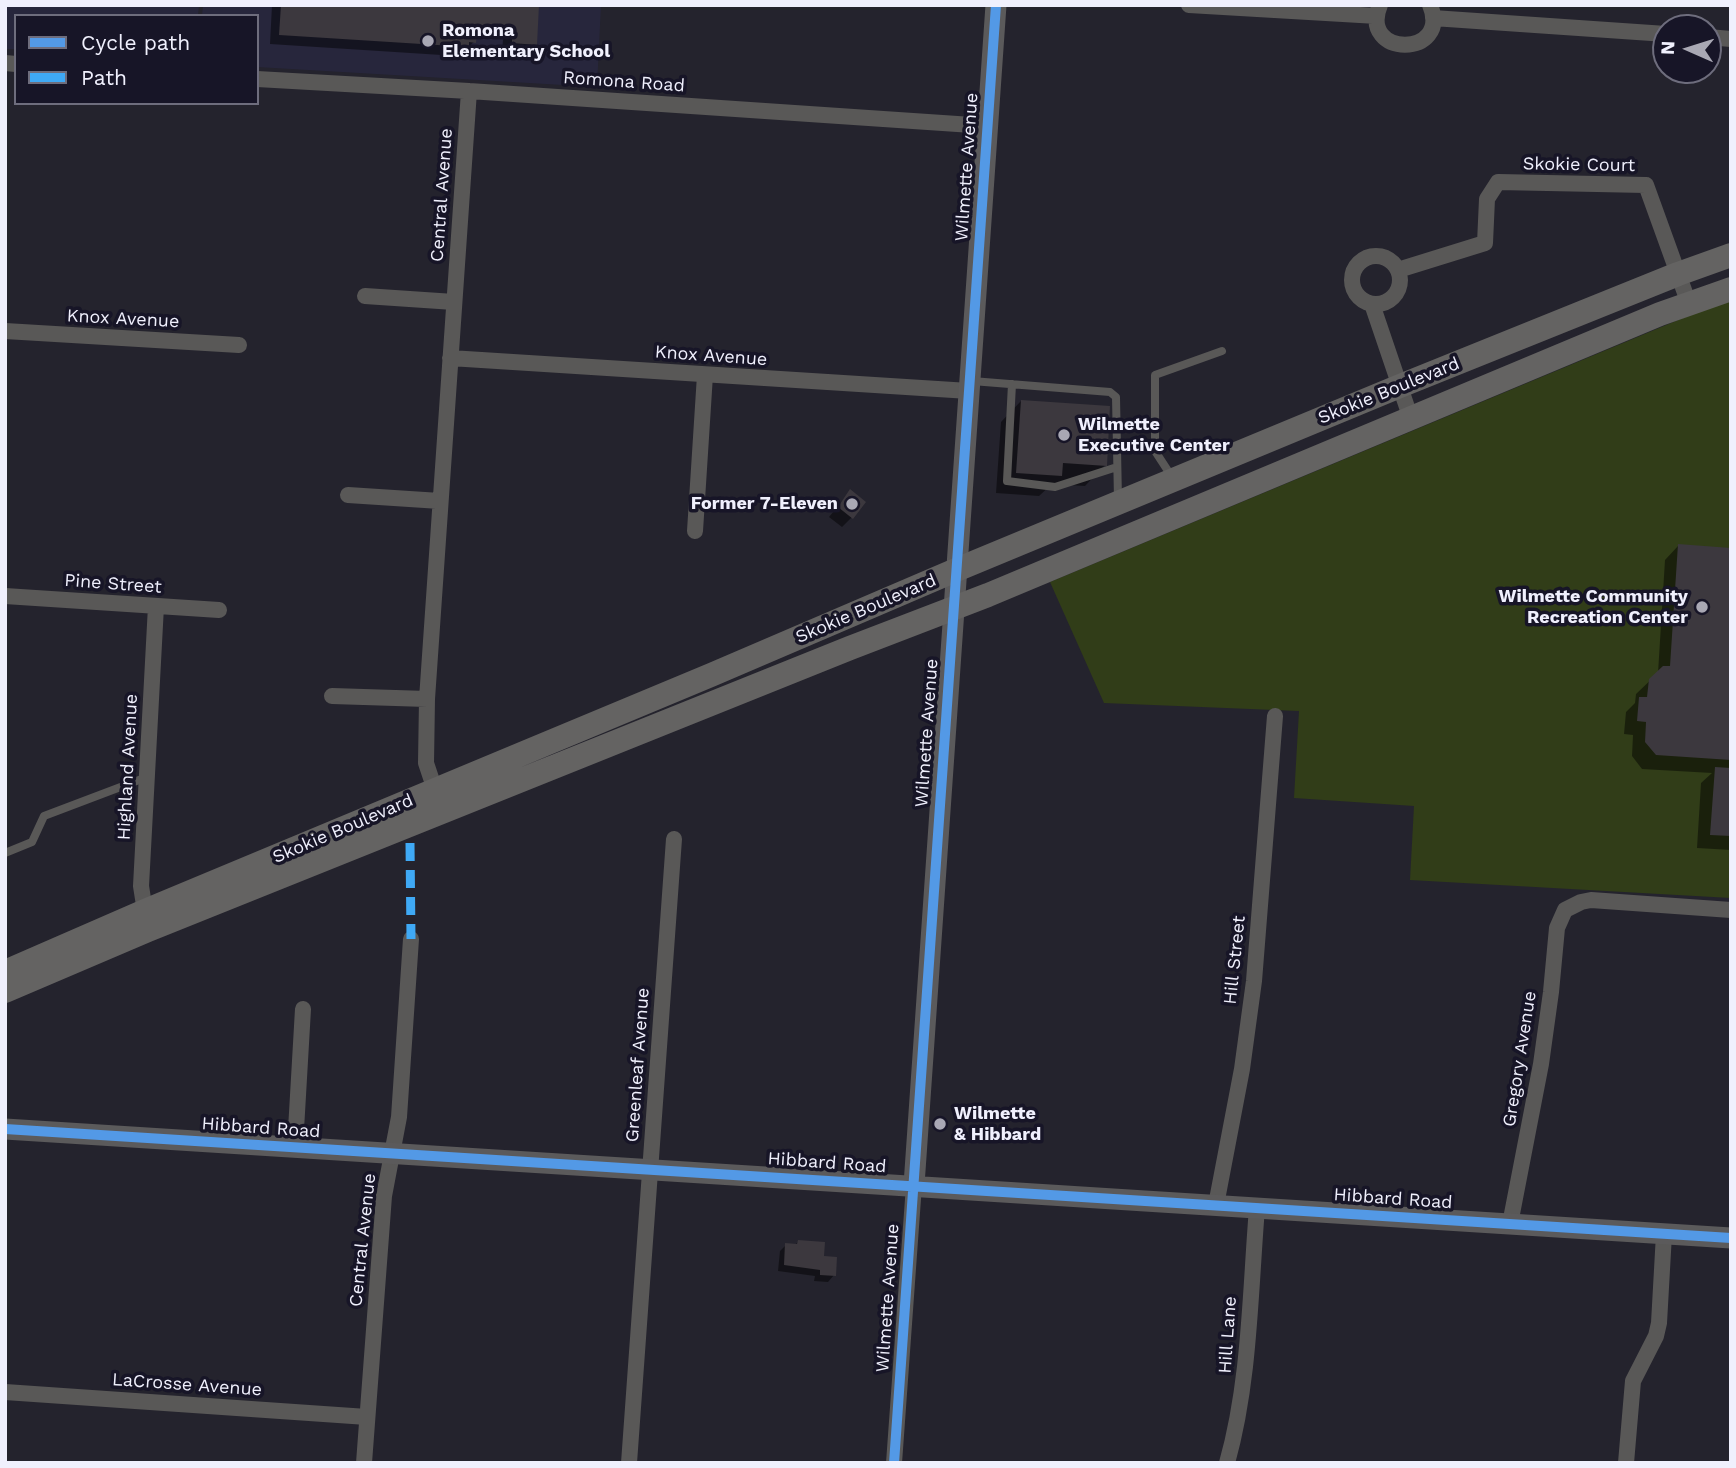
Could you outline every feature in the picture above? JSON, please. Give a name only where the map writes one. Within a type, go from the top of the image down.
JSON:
[{"type":"main road","name":"Skokie Boulevard","points":[[439,801],[956,570],[1400,386],[1731,255]]},
{"type":"main road","name":"Skokie Boulevard","points":[[5,972],[146,920],[439,801],[954,608],[1731,289]]},
{"type":"main road","name":"Skokie Boulevard","points":[[5,991],[146,920]]},
{"type":"street","name":"Wilmette Avenue","points":[[894,1463],[996,5]]},
{"type":"street","points":[[1189,5],[1378,11],[1381,34],[1395,45],[1404,47],[1413,45],[1428,35],[1432,12],[1652,33]]},
{"type":"street","name":"Romona Road","points":[[259,79],[987,126]]},
{"type":"street","name":"Central Avenue","points":[[439,801],[426,763],[427,699],[469,91]]},
{"type":"street","name":"Skokie Court","points":[[1398,270],[1485,243],[1487,200],[1498,182],[1646,186],[1689,304]]},
{"type":"street","points":[[1373,255],[1381,256],[1398,270],[1400,283],[1395,295],[1385,303],[1372,304],[1358,297],[1352,283],[1352,275],[1360,262],[1373,255]]},
{"type":"street","points":[[365,296],[454,302]]},
{"type":"street","points":[[1372,304],[1411,419]]},
{"type":"street","name":"Knox Avenue","points":[[5,331],[239,345]]},
{"type":"street","name":"Knox Avenue","points":[[450,358],[705,374],[969,386]]},
{"type":"street","points":[[695,531],[705,374]]},
{"type":"street","points":[[348,495],[440,501]]},
{"type":"street","name":"Pine Street","points":[[5,596],[219,610]]},
{"type":"street","name":"Highland Avenue","points":[[146,920],[141,886],[156,606]]},
{"type":"street","points":[[332,696],[427,699]]},
{"type":"street","name":"Hill Street","points":[[1216,1205],[1242,1069],[1254,981],[1275,716]]},
{"type":"street","name":"Greenleaf Avenue","points":[[629,1463],[674,839]]},
{"type":"street","name":"Gregory Avenue","points":[[1510,1224],[1541,1064],[1557,928],[1564,910],[1591,900],[1731,910]]},
{"type":"street","name":"Central Avenue","points":[[363,1463],[384,1196],[399,1117],[411,939]]},
{"type":"street","points":[[295,1147],[303,1009]]},
{"type":"street","name":"Hibbard Road","points":[[5,1129],[1731,1238]]},
{"type":"street","name":"Hill Lane","points":[[1227,1463],[1238,1422],[1243,1385],[1257,1208]]},
{"type":"street","points":[[1626,1463],[1633,1381],[1656,1336],[1664,1234]]},
{"type":"street","name":"LaCrosse Avenue","points":[[5,1392],[367,1416]]},
{"type":"lane","points":[[1174,480],[1154,451],[1155,375],[1222,351]]},
{"type":"lane","points":[[969,386],[1012,384],[1110,392],[1116,397],[1118,503]]},
{"type":"lane","points":[[1012,384],[1007,481],[1055,487],[1117,467]]},
{"type":"lane","points":[[5,853],[32,842],[44,816],[147,777]]},
{"type":"shaded area","points":[[5,5],[199,5],[198,14],[14,14],[14,49],[5,49]]},
{"type":"shaded area","name":"Romona Elementary School","points":[[203,5],[601,5],[597,87],[259,67],[259,14],[202,14]]},
{"type":"green space","points":[[1731,298],[1731,898],[1410,880],[1414,806],[1294,798],[1299,711],[1104,703],[1050,582]]},
{"type":"building","points":[[281,5],[539,5],[537,45],[512,43],[512,30],[477,28],[476,43],[469,42],[469,47],[279,35]]},
{"type":"building","name":"Wilmette Executive Center","points":[[1021,400],[1110,406],[1107,466],[1063,463],[1062,476],[1016,473]]},
{"type":"building","name":"Former 7-Eleven","points":[[850,489],[866,502],[853,519],[838,507]]},
{"type":"building","name":"Wilmette Community Recreation Center","points":[[1678,544],[1731,548],[1731,760],[1656,755],[1645,742],[1646,722],[1637,721],[1639,697],[1647,697],[1649,679],[1663,666],[1670,666]]},
{"type":"building","points":[[1715,767],[1731,768],[1731,836],[1710,835]]},
{"type":"building","points":[[798,1240],[825,1242],[824,1256],[837,1257],[836,1276],[820,1275],[820,1270],[784,1265],[785,1243],[797,1244]]},
{"type":"marked path","points":[[410,843],[411,939]]},
{"type":"cycle path","points":[[894,1463],[996,5]]},
{"type":"cycle path","points":[[5,1129],[1731,1238]]},
{"type":"place","name":"Romona Elementary School","points":[[428,41]]},
{"type":"place","name":"Wilmette Executive Center","points":[[1064,435]]},
{"type":"place","name":"Former 7-Eleven","points":[[852,504]]},
{"type":"place","name":"Wilmette Community Recreation Center","points":[[1702,607]]},
{"type":"place","name":"Wilmette & Hibbard","points":[[940,1124]]}]
